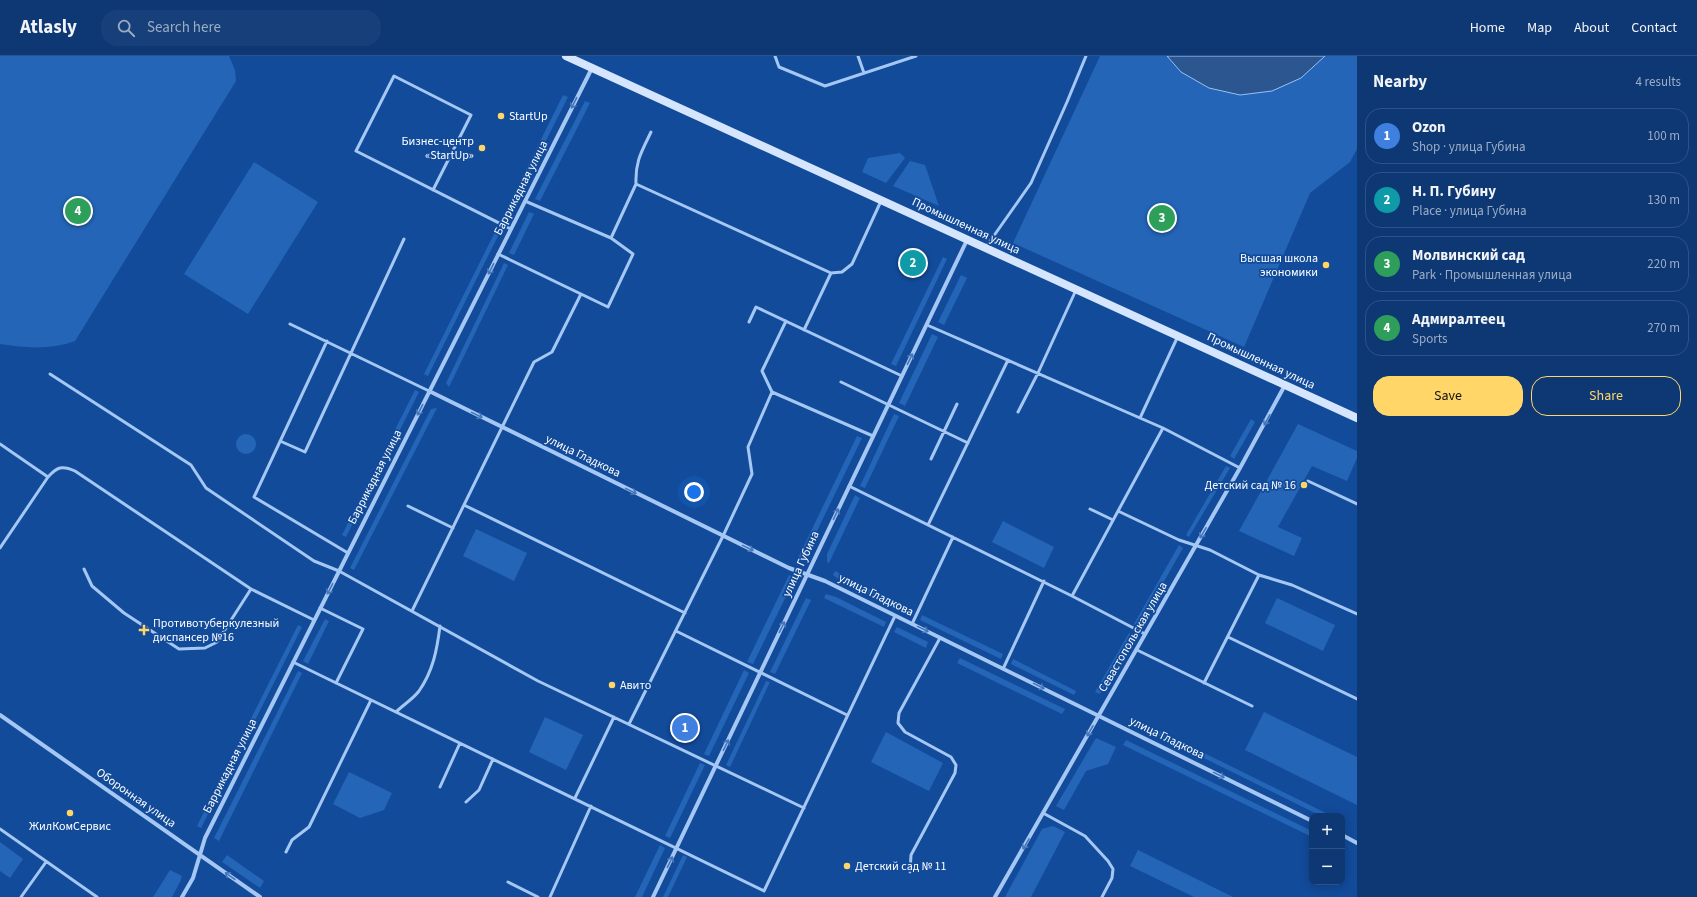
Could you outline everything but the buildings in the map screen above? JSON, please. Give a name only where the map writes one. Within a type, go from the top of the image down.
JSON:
[{"type":"street","name":"Промышленная улица","points":[[566,56],[1357,418]]},
{"type":"street","name":"Баррикадная улица","points":[[182,897],[193,878],[205,838],[592,68]]},
{"type":"street","name":"улица Губина","points":[[653,897],[967,240]]},
{"type":"street","name":"Севастопольская улица","points":[[995,897],[1196,546],[1285,385]]},
{"type":"street","name":"улица Гладкова","points":[[430,391],[723,536],[789,568],[825,581],[1309,819]]},
{"type":"street","name":"Оборонная улица","points":[[0,715],[260,897]]},
{"type":"street","points":[[1345,837],[1357,843]]},
{"type":"lane","points":[[775,56],[778,67],[825,86],[916,56]]},
{"type":"lane","points":[[858,56],[864,73]]},
{"type":"lane","points":[[985,248],[1031,182],[1086,56]]},
{"type":"lane","points":[[434,190],[471,115],[394,76],[356,151],[511,229]]},
{"type":"lane","points":[[611,238],[636,184],[635,169],[639,157],[652,132]]},
{"type":"lane","points":[[636,184],[831,273],[842,272],[852,264],[881,201]]},
{"type":"lane","points":[[498,254],[608,307],[633,254],[611,238],[525,201]]},
{"type":"lane","points":[[280,441],[304,452],[404,239]]},
{"type":"lane","points":[[804,330],[831,273]]},
{"type":"lane","points":[[1018,412],[1038,373],[1076,290]]},
{"type":"lane","points":[[412,611],[534,362],[552,352],[581,294]]},
{"type":"lane","points":[[749,322],[756,307],[902,376]]},
{"type":"lane","points":[[786,321],[762,371],[772,392],[873,436]]},
{"type":"lane","points":[[290,324],[430,391]]},
{"type":"lane","points":[[927,325],[1163,428],[1240,468]]},
{"type":"lane","points":[[1140,418],[1178,336]]},
{"type":"lane","points":[[327,341],[254,497],[348,553]]},
{"type":"lane","points":[[928,525],[1008,360]]},
{"type":"lane","points":[[50,374],[191,465],[206,488],[314,561],[339,571],[538,681],[804,808]]},
{"type":"lane","points":[[841,382],[968,443]]},
{"type":"lane","points":[[629,724],[723,536],[752,474],[748,447],[772,392]]},
{"type":"lane","points":[[931,459],[957,404]]},
{"type":"lane","points":[[1072,596],[1163,428]]},
{"type":"lane","points":[[0,444],[48,477]]},
{"type":"lane","points":[[0,548],[48,477],[55,470],[66,467],[75,471],[251,589],[314,620]]},
{"type":"lane","points":[[1308,481],[1357,504]]},
{"type":"lane","points":[[850,486],[1044,581],[1146,634]]},
{"type":"lane","points":[[464,505],[685,613]]},
{"type":"lane","points":[[408,506],[453,528]]},
{"type":"lane","points":[[1090,508],[1113,520]]},
{"type":"lane","points":[[1118,511],[1179,540],[1210,550],[1260,575],[1292,585],[1357,614]]},
{"type":"lane","points":[[912,624],[953,537]]},
{"type":"lane","points":[[84,569],[92,586],[124,613],[179,650],[205,648],[217,642],[251,589]]},
{"type":"lane","points":[[1204,683],[1260,575]]},
{"type":"lane","points":[[1003,669],[1044,581]]},
{"type":"lane","points":[[320,608],[363,629],[336,683]]},
{"type":"lane","points":[[293,662],[764,891],[895,616]]},
{"type":"lane","points":[[396,712],[418,692],[431,670],[437,653],[440,626]]},
{"type":"lane","points":[[676,631],[848,715]]},
{"type":"lane","points":[[1228,637],[1357,699]]},
{"type":"lane","points":[[910,872],[911,855],[955,773],[956,765],[951,757],[905,732],[898,723],[899,713],[940,638]]},
{"type":"lane","points":[[1137,650],[1252,706]]},
{"type":"lane","points":[[286,852],[292,840],[309,827],[371,700]]},
{"type":"lane","points":[[575,798],[614,716]]},
{"type":"lane","points":[[440,787],[460,743]]},
{"type":"lane","points":[[466,802],[479,790],[493,759]]},
{"type":"lane","points":[[550,897],[591,806]]},
{"type":"lane","points":[[1044,813],[1084,836],[1108,861],[1113,869],[1112,878],[1102,897]]},
{"type":"lane","points":[[0,829],[97,897]]},
{"type":"lane","points":[[21,897],[46,862]]},
{"type":"lane","points":[[508,882],[538,897]]},
{"type":"shaded area","points":[[0,56],[229,56],[235,70],[236,81],[75,341],[57,346],[38,347],[0,344]]},
{"type":"shaded area","points":[[1100,56],[1357,56],[1357,149],[1350,162],[1310,193],[1244,347],[1013,243]]},
{"type":"shaded area","points":[[1167,56],[1325,56],[1301,78],[1272,91],[1240,95],[1209,88],[1181,72]]},
{"type":"shaded area","points":[[563,95],[568,97],[512,208],[508,206]]},
{"type":"shaded area","points":[[585,101],[590,103],[540,201],[535,199]]},
{"type":"shaded area","points":[[900,153],[905,158],[886,183],[862,172],[868,158]]},
{"type":"shaded area","points":[[910,161],[925,165],[939,206],[893,186]]},
{"type":"shaded area","points":[[254,162],[318,202],[248,314],[184,274]]},
{"type":"shaded area","points":[[529,212],[534,214],[514,255],[509,253]]},
{"type":"shaded area","points":[[496,230],[500,232],[428,376],[424,374]]},
{"type":"shaded area","points":[[943,257],[947,259],[896,366],[891,364]]},
{"type":"shaded area","points":[[504,263],[508,265],[449,387],[446,383]]},
{"type":"shaded area","points":[[961,275],[967,278],[944,325],[938,322]]},
{"type":"shaded area","points":[[932,334],[938,337],[905,406],[899,403]]},
{"type":"shaded area","points":[[415,390],[419,392],[346,537],[342,535]]},
{"type":"shaded area","points":[[437,408],[354,570],[350,568],[431,409]]},
{"type":"shaded area","points":[[894,414],[899,416],[865,488],[860,486]]},
{"type":"shaded area","points":[[1251,419],[1255,422],[1234,459],[1230,456]]},
{"type":"shaded area","points":[[1298,424],[1357,451],[1357,458],[1347,481],[1312,466],[1278,527],[1302,538],[1294,556],[1239,531]]},
{"type":"shaded area","points":[[242,434],[250,434],[256,440],[256,448],[250,454],[242,454],[236,448],[236,440]]},
{"type":"shaded area","points":[[857,436],[862,438],[803,560],[798,558]]},
{"type":"shaded area","points":[[1226,466],[1230,468],[1189,537],[1186,535]]},
{"type":"shaded area","points":[[855,495],[860,498],[829,563],[827,562],[827,554]]},
{"type":"shaded area","points":[[1003,521],[1054,547],[1044,568],[992,542]]},
{"type":"shaded area","points":[[476,529],[527,553],[514,581],[463,556]]},
{"type":"shaded area","points":[[1179,545],[1183,548],[1138,627],[1134,624]]},
{"type":"shaded area","points":[[835,571],[912,611],[910,615],[841,581],[833,575]]},
{"type":"shaded area","points":[[789,575],[795,578],[753,664],[747,662]]},
{"type":"shaded area","points":[[826,594],[836,597],[886,622],[884,627],[824,598]]},
{"type":"shaded area","points":[[806,598],[811,600],[775,674],[770,672]]},
{"type":"shaded area","points":[[1277,598],[1335,625],[1323,651],[1265,623]]},
{"type":"shaded area","points":[[922,615],[1003,654],[1001,659],[920,620]]},
{"type":"shaded area","points":[[325,619],[329,621],[308,664],[303,661]]},
{"type":"shaded area","points":[[298,625],[302,627],[201,828],[197,826]]},
{"type":"shaded area","points":[[897,627],[928,642],[926,648],[894,632]]},
{"type":"shaded area","points":[[1129,633],[1133,636],[1100,694],[1095,692]]},
{"type":"shaded area","points":[[960,658],[1065,709],[1062,714],[957,663]]},
{"type":"shaded area","points":[[1013,659],[1076,691],[1074,695],[1011,664]]},
{"type":"shaded area","points":[[744,670],[749,673],[709,756],[704,754]]},
{"type":"shaded area","points":[[298,671],[302,673],[219,841],[214,838]]},
{"type":"shaded area","points":[[766,681],[770,682],[730,767],[726,765]]},
{"type":"shaded area","points":[[1264,712],[1357,757],[1357,805],[1245,750]]},
{"type":"shaded area","points":[[545,717],[583,735],[566,770],[529,752]]},
{"type":"shaded area","points":[[1131,717],[1326,813],[1315,813],[1129,721]]},
{"type":"shaded area","points":[[886,732],[943,763],[929,791],[871,762]]},
{"type":"shaded area","points":[[1096,738],[1116,747],[1108,764],[1086,771],[1064,810],[1056,806]]},
{"type":"shaded area","points":[[1126,740],[1309,830],[1309,836],[1123,745]]},
{"type":"shaded area","points":[[700,763],[705,765],[670,838],[665,836]]},
{"type":"shaded area","points":[[349,772],[392,793],[384,810],[360,818],[333,804]]},
{"type":"shaded area","points":[[1053,826],[1065,832],[1031,897],[1005,897],[1042,829]]},
{"type":"shaded area","points":[[0,842],[23,859],[10,878],[0,871]]},
{"type":"shaded area","points":[[660,845],[665,848],[642,897],[635,897]]},
{"type":"shaded area","points":[[1138,850],[1233,897],[1194,897],[1130,866]]},
{"type":"shaded area","points":[[227,855],[264,881],[260,888],[222,862]]},
{"type":"shaded area","points":[[683,855],[687,857],[668,897],[663,897]]},
{"type":"shaded area","points":[[170,870],[182,876],[172,897],[153,897]]},
{"type":"place","name":"StartUp","points":[[501,116]]},
{"type":"place","name":"Бизнес-центр «StartUp»","points":[[482,148]]},
{"type":"place","name":"Адмиралтеец","points":[[78,211]]},
{"type":"place","name":"Молвинский сад","points":[[1162,218]]},
{"type":"place","name":"Н. П. Губину","points":[[913,263]]},
{"type":"place","name":"Высшая школа экономики","points":[[1326,265]]},
{"type":"place","name":"Детский сад № 16","points":[[1304,485]]},
{"type":"place","name":"Противотуберкулезный диспансер №16","points":[[144,630]]},
{"type":"place","name":"Авито","points":[[612,685]]},
{"type":"place","name":"Ozon","points":[[685,728]]},
{"type":"place","name":"ЖилКомСервис","points":[[70,813]]},
{"type":"place","name":"Детский сад № 11","points":[[847,866]]}]
